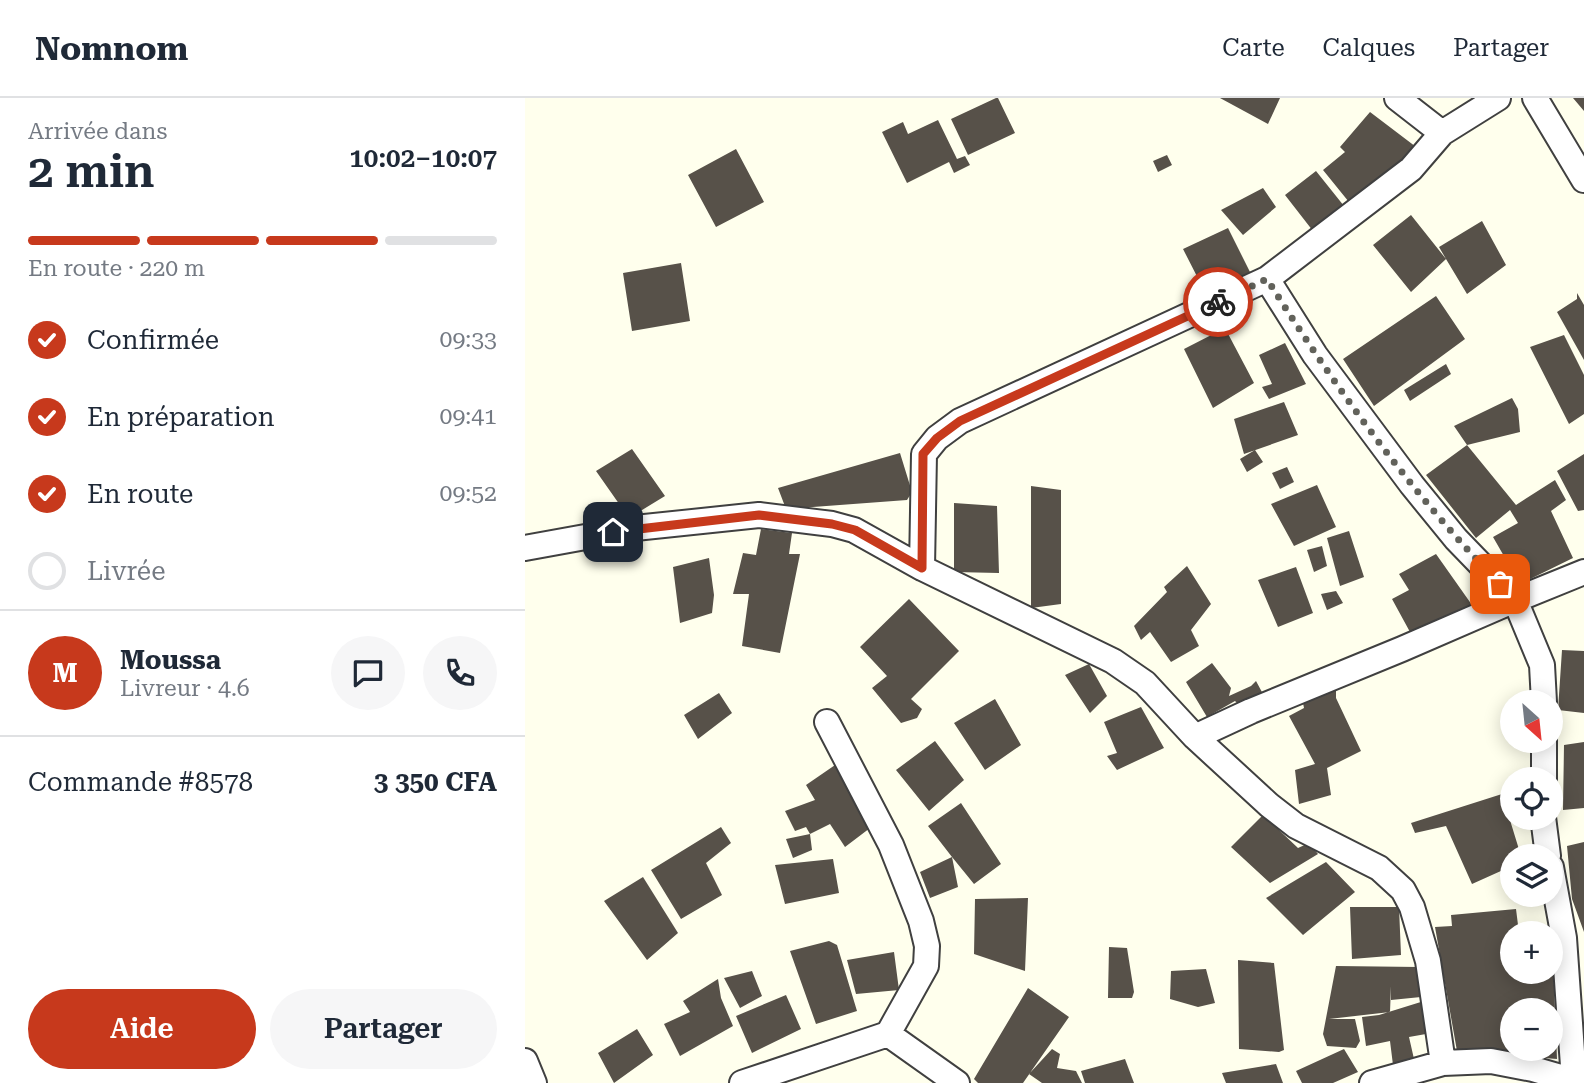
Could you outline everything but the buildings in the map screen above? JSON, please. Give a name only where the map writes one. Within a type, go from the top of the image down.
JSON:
[{"type":"street","points":[[1397,98],[1443,133]]},
{"type":"street","points":[[922,568],[923,454],[937,438],[960,421],[1267,279],[1411,169],[1443,133],[1498,98]]},
{"type":"street","points":[[1535,98],[1584,180]]},
{"type":"street","points":[[1267,279],[1315,355],[1412,485],[1456,538],[1515,600],[1542,666],[1543,690]]},
{"type":"street","points":[[525,548],[635,528],[759,515],[832,524],[855,530],[922,568],[1113,661],[1145,684],[1239,780],[1287,819],[1379,868],[1403,890],[1412,907],[1428,961],[1443,1063]]},
{"type":"street","points":[[1195,737],[1584,572]]},
{"type":"street","points":[[742,1083],[888,1034],[926,966],[927,946],[921,922],[891,845],[827,722]]},
{"type":"street","points":[[1373,1083],[1443,1063],[1491,1061],[1578,1082],[1564,938],[1558,907]]},
{"type":"street","points":[[888,1034],[957,1083]]},
{"type":"street","points":[[525,1061],[534,1083]]},
{"type":"way so far","points":[[1218,302],[1267,279],[1315,355],[1412,485],[1456,538],[1500,584]]},
{"type":"route","points":[[613,532],[759,515],[832,524],[855,530],[922,568],[923,454],[937,438],[960,421],[1218,302]]}]
